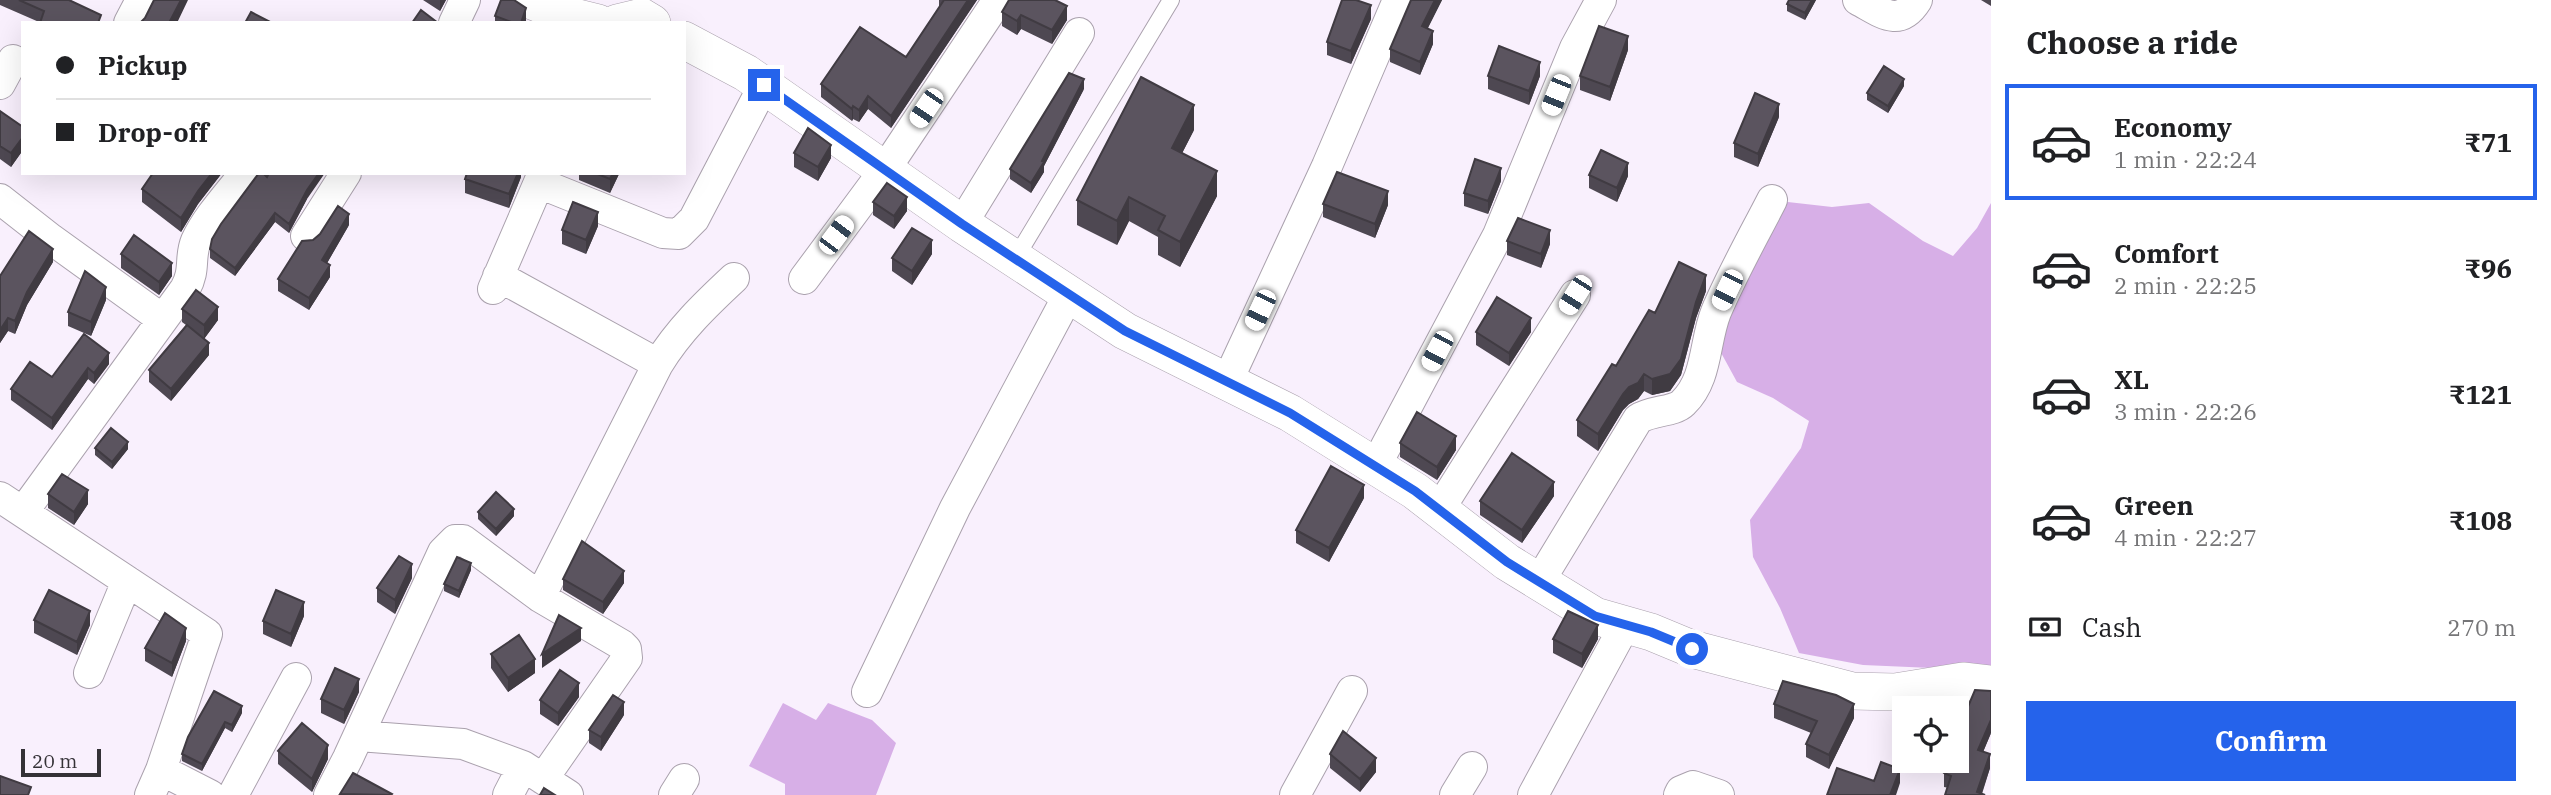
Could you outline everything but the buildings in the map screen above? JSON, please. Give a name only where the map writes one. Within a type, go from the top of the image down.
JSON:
[{"type":"street","points":[[130,21],[141,0]]},
{"type":"street","points":[[455,21],[465,0]]},
{"type":"street","points":[[530,0],[566,15],[590,21]]},
{"type":"street","points":[[619,21],[628,0]]},
{"type":"street","points":[[1227,382],[1326,166],[1398,0]]},
{"type":"street","points":[[1376,467],[1498,235],[1575,48],[1601,0]]},
{"type":"street","points":[[1858,0],[1890,17],[1909,12],[1917,0]]},
{"type":"street","points":[[804,279],[884,171],[995,1]]},
{"type":"street","points":[[626,21],[642,17],[649,21]]},
{"type":"street","points":[[962,224],[1079,33]]},
{"type":"street","points":[[686,41],[746,73],[884,171],[1125,331],[1290,413],[1439,510],[1507,562],[1595,616],[1651,632],[1692,649],[1852,691],[1895,692],[1963,681],[1991,684]]},
{"type":"street","points":[[658,364],[496,283],[541,178],[663,233],[679,234],[694,219],[764,85]]},
{"type":"street","points":[[210,795],[155,783],[207,634],[11,504],[162,319],[191,279],[194,244],[244,175]]},
{"type":"street","points":[[306,236],[345,175]]},
{"type":"street","points":[[0,200],[162,319]]},
{"type":"street","points":[[1539,582],[1638,419],[1648,412],[1674,409],[1683,403],[1690,392],[1704,367],[1716,312],[1772,200]]},
{"type":"street","points":[[540,597],[658,364],[686,323],[734,278]]},
{"type":"street","points":[[867,692],[955,508],[1069,294]]},
{"type":"street","points":[[1439,510],[1575,295]]},
{"type":"street","points":[[328,795],[359,736],[443,552],[451,542],[463,540],[540,597],[626,649],[627,657],[533,772],[508,795]]},
{"type":"street","points":[[89,673],[127,581]]},
{"type":"street","points":[[1533,795],[1625,625]]},
{"type":"street","points":[[233,795],[296,678]]},
{"type":"street","points":[[1294,795],[1352,691]]},
{"type":"street","points":[[359,736],[463,744],[533,772],[568,795]]},
{"type":"street","points":[[1455,795],[1472,767]]},
{"type":"street","points":[[1679,795],[1681,791],[1693,786],[1718,795]]},
{"type":"lane","points":[[1015,259],[1171,0]]},
{"type":"shaded area","points":[[1779,201],[1832,207],[1869,203],[1923,241],[1953,256],[1977,228],[1991,203],[1991,674],[1978,670],[1863,665],[1799,653],[1780,608],[1753,557],[1750,520],[1801,448],[1809,421],[1773,398],[1737,382],[1719,349],[1718,321]]},
{"type":"shaded area","points":[[783,703],[816,720],[828,703],[872,720],[896,743],[876,795],[785,795],[785,784],[749,766]]},
{"type":"route","points":[[764,85],[884,171],[1125,331],[1290,413],[1415,491],[1507,562],[1595,616],[1651,632],[1692,649]]}]
